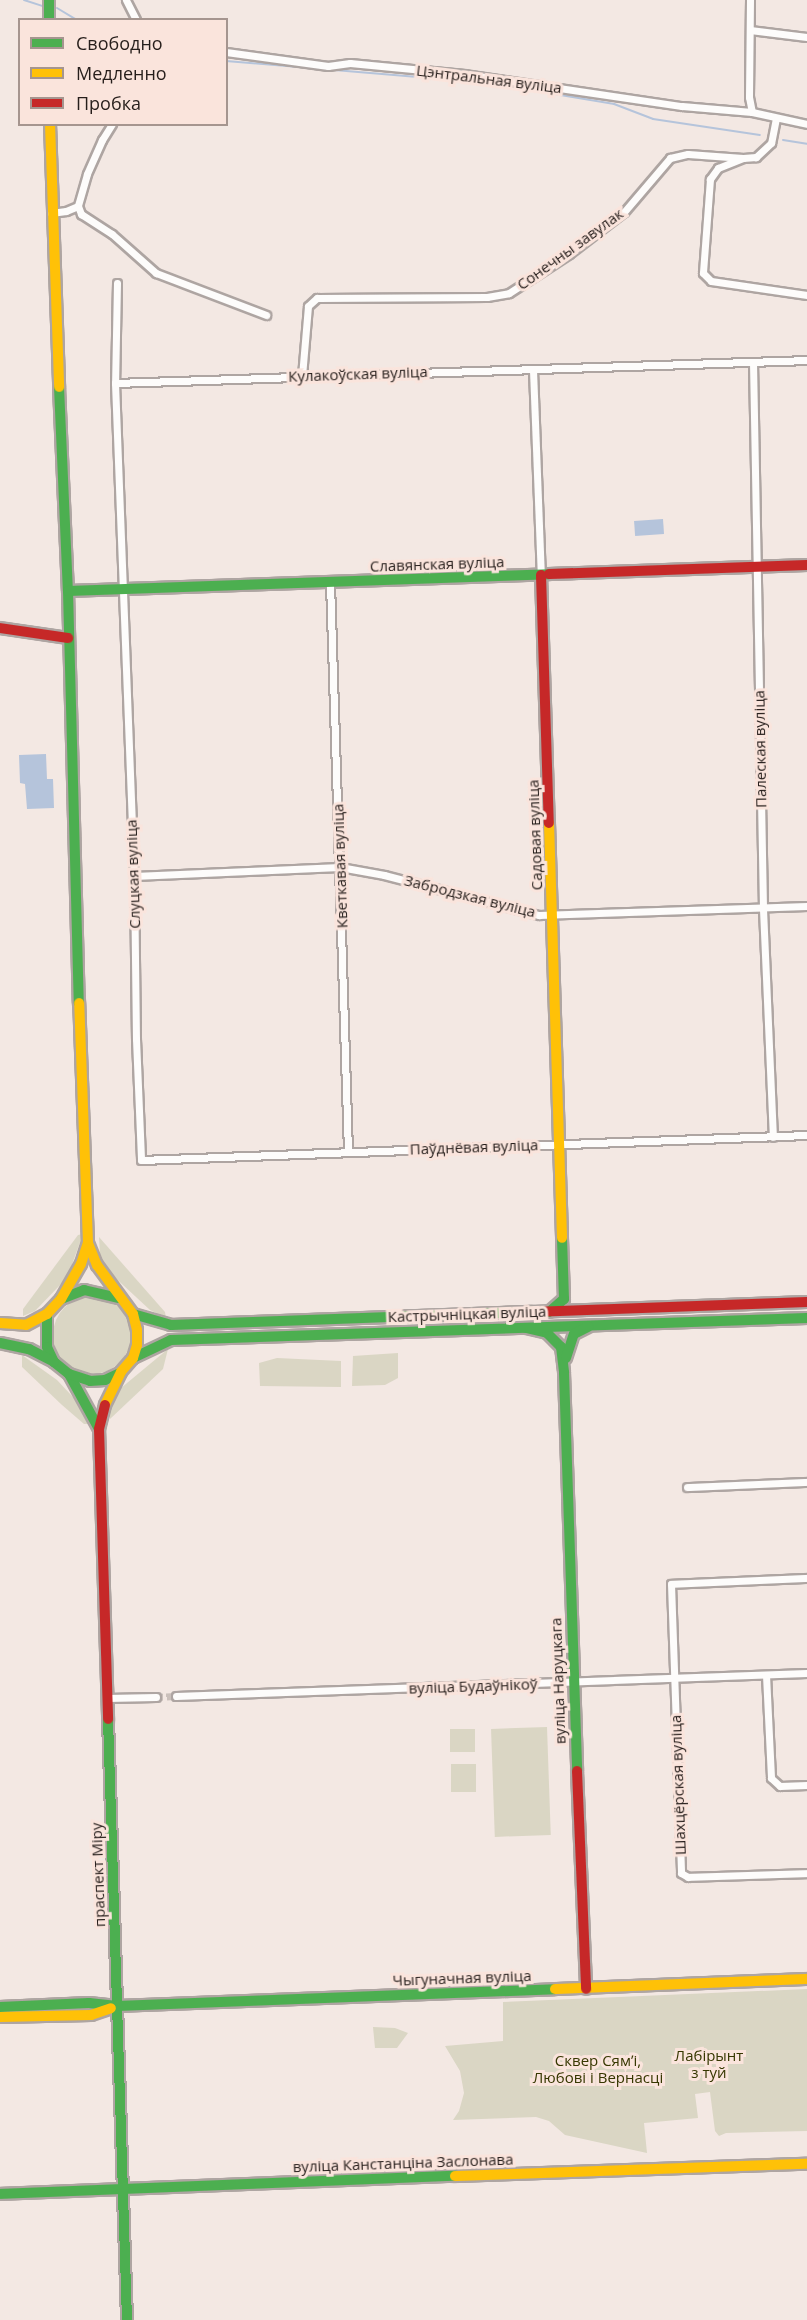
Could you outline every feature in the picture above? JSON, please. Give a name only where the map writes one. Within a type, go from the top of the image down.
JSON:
[{"type":"main road","points":[[49,0],[49,18]]},
{"type":"main road","points":[[50,126],[51,213],[68,591],[73,850],[88,1243],[97,1265],[119,1298],[133,1314],[138,1330],[133,1358],[121,1372],[106,1399],[99,1429]]},
{"type":"main road","name":"Славянская вуліца","points":[[68,591],[807,566]]},
{"type":"main road","name":"Садовая вуліца","points":[[541,575],[564,1299]]},
{"type":"main road","points":[[0,628],[68,638]]},
{"type":"main road","points":[[0,1323],[26,1325],[47,1314],[61,1299],[81,1264],[88,1243]]},
{"type":"main road","points":[[61,1299],[84,1290],[119,1298]]},
{"type":"main road","points":[[549,1312],[564,1299],[580,1311]]},
{"type":"main road","name":"Кастрычніцкая вуліца","points":[[133,1314],[171,1325],[807,1302]]},
{"type":"main road","points":[[47,1314],[45,1336],[54,1362]]},
{"type":"main road","name":"Кастрычніцкая вуліца","points":[[133,1358],[171,1340],[526,1328],[602,1323],[807,1318]]},
{"type":"main road","points":[[564,1373],[568,1346],[574,1334],[602,1323]]},
{"type":"main road","points":[[526,1328],[547,1333],[561,1347],[564,1373]]},
{"type":"main road","points":[[0,1343],[29,1349],[54,1362],[69,1374],[86,1401],[99,1429]]},
{"type":"main road","points":[[69,1374],[90,1381],[105,1380],[121,1372]]},
{"type":"main road","name":"вуліца Наруцкага","points":[[564,1373],[586,1989]]},
{"type":"main road","name":"праспект Міру","points":[[99,1429],[127,2320]]},
{"type":"main road","name":"Чыгуначная вуліца","points":[[117,2006],[807,1979]]},
{"type":"main road","points":[[0,2007],[89,2004],[117,2006]]},
{"type":"main road","points":[[0,2018],[91,2015],[117,2006]]},
{"type":"main road","name":"вуліца Канстанціна Заслонава","points":[[0,2194],[807,2164]]},
{"type":"street","points":[[126,0],[135,18]]},
{"type":"street","points":[[750,0],[749,97],[752,112]]},
{"type":"street","points":[[750,30],[807,37]]},
{"type":"street","name":"Цэнтральная вуліца","points":[[228,52],[328,66],[350,63],[464,74],[682,106],[752,112],[807,124]]},
{"type":"street","points":[[776,118],[771,143],[756,157],[743,158],[718,168],[710,179],[703,273],[711,281],[807,295]]},
{"type":"street","points":[[111,126],[91,166],[78,206],[81,214],[112,234],[156,273],[266,315]]},
{"type":"street","name":"Сонечны завулак","points":[[302,372],[308,306],[317,298],[487,297],[509,293],[569,254],[624,212],[670,158],[688,154],[743,158]]},
{"type":"street","points":[[51,213],[66,212],[78,206]]},
{"type":"street","points":[[117,283],[115,383],[122,589]]},
{"type":"street","name":"Кулакоўская вуліца","points":[[115,383],[302,372],[533,370],[807,360]]},
{"type":"street","name":"Палеская вуліца","points":[[753,362],[763,909],[773,1137]]},
{"type":"street","name":"Садовая вуліца","points":[[533,370],[541,575]]},
{"type":"street","name":"Кветкавая вуліца","points":[[330,582],[348,1151]]},
{"type":"street","name":"Слуцкая вуліца","points":[[122,589],[134,876],[136,1039],[141,1160]]},
{"type":"street","name":"Забродзкая вуліца","points":[[134,876],[340,867],[384,875],[539,915],[807,906]]},
{"type":"street","name":"Паўднёвая вуліца","points":[[141,1160],[807,1135]]},
{"type":"street","points":[[687,1487],[807,1482]]},
{"type":"street","points":[[674,1678],[671,1584],[807,1578]]},
{"type":"street","name":"вуліца Будаўнікоў","points":[[176,1696],[807,1674]]},
{"type":"street","points":[[766,1675],[771,1778],[780,1786],[807,1785]]},
{"type":"street","name":"Шахцёрская вуліца","points":[[674,1678],[681,1874],[688,1877],[807,1873]]},
{"type":"street","points":[[107,1698],[156,1697]]},
{"type":"green space","points":[[83,1234],[70,1270],[62,1283],[35,1311],[23,1316],[23,1309],[78,1235]]},
{"type":"green space","points":[[99,1237],[165,1312],[166,1318],[150,1310],[109,1272],[100,1254]]},
{"type":"green space","points":[[92,1296],[107,1299],[119,1308],[128,1320],[131,1335],[128,1350],[119,1362],[107,1371],[92,1374],[77,1371],[65,1362],[56,1350],[53,1335],[56,1320],[65,1308],[77,1299]]},
{"type":"green space","points":[[168,1349],[163,1369],[110,1419],[110,1408],[121,1388]]},
{"type":"green space","points":[[398,1353],[398,1378],[385,1385],[352,1386],[353,1356]]},
{"type":"green space","points":[[22,1355],[57,1380],[86,1411],[88,1424],[84,1424],[62,1405],[22,1367]]},
{"type":"green space","points":[[277,1358],[341,1361],[341,1387],[260,1386],[259,1363]]},
{"type":"green space","points":[[547,1727],[551,1835],[495,1837],[491,1729]]},
{"type":"green space","points":[[450,1729],[475,1729],[475,1752],[450,1752]]},
{"type":"green space","points":[[451,1764],[476,1764],[476,1792],[451,1792]]},
{"type":"green space","name":"Сквер Сямʼі, Любові і Вернасці","points":[[807,1989],[807,2131],[726,2133],[719,2136],[715,2131],[710,2092],[695,2094],[698,2118],[644,2123],[647,2153],[565,2135],[549,2121],[536,2117],[453,2120],[459,2111],[464,2093],[460,2071],[445,2046],[503,2041],[503,2002]]},
{"type":"green space","points":[[373,2027],[395,2028],[408,2033],[397,2048],[375,2048]]},
{"type":"water","points":[[663,519],[664,534],[635,536],[634,521]]},
{"type":"water","points":[[46,754],[47,779],[53,779],[54,808],[27,809],[25,784],[20,783],[19,755]]},
{"type":"waterway","points":[[24,0],[42,6]]},
{"type":"waterway","points":[[57,8],[74,18]]},
{"type":"waterway","points":[[228,61],[489,83],[614,104],[653,119],[760,135]]},
{"type":"waterway","points":[[783,140],[807,144]]},
{"type":"tunnel","points":[[156,1697],[176,1696]]},
{"type":"traffic: fast","points":[[49,0],[49,18]]},
{"type":"traffic: fast","points":[[59,387],[68,591],[79,1003]]},
{"type":"traffic: fast","points":[[68,591],[549,574]]},
{"type":"traffic: fast","points":[[549,1312],[564,1299],[562,1238]]},
{"type":"traffic: fast","points":[[61,1299],[84,1290],[119,1298]]},
{"type":"traffic: fast","points":[[133,1314],[171,1325],[532,1312]]},
{"type":"traffic: fast","points":[[47,1314],[47,1347],[54,1362],[69,1374],[99,1429]]},
{"type":"traffic: fast","points":[[133,1358],[171,1340],[807,1318]]},
{"type":"traffic: fast","points":[[566,1358],[574,1334],[588,1327]]},
{"type":"traffic: fast","points":[[526,1328],[547,1333],[561,1347],[564,1373],[577,1771]]},
{"type":"traffic: fast","points":[[0,1343],[29,1349],[54,1362]]},
{"type":"traffic: fast","points":[[69,1374],[90,1381],[105,1380],[120,1373]]},
{"type":"traffic: fast","points":[[108,1719],[127,2320]]},
{"type":"traffic: fast","points":[[0,2007],[89,2003],[117,2006],[555,1989]]},
{"type":"traffic: fast","points":[[0,2194],[455,2176]]},
{"type":"traffic: slow","points":[[50,126],[59,387]]},
{"type":"traffic: slow","points":[[549,823],[562,1238]]},
{"type":"traffic: slow","points":[[0,1323],[26,1325],[47,1314],[61,1299],[81,1264],[88,1243],[79,1003]]},
{"type":"traffic: slow","points":[[88,1243],[97,1265],[133,1314],[137,1330],[137,1345],[133,1358],[121,1372],[105,1405]]},
{"type":"traffic: slow","points":[[555,1989],[807,1979]]},
{"type":"traffic: slow","points":[[0,2017],[91,2015],[111,2008]]},
{"type":"traffic: slow","points":[[455,2176],[807,2164]]},
{"type":"traffic: jam","points":[[549,574],[807,565]]},
{"type":"traffic: jam","points":[[541,575],[549,823]]},
{"type":"traffic: jam","points":[[0,628],[68,638]]},
{"type":"traffic: jam","points":[[532,1312],[807,1302]]},
{"type":"traffic: jam","points":[[105,1405],[99,1429],[108,1719]]},
{"type":"traffic: jam","points":[[577,1771],[586,1989]]},
{"type":"park label","name":"Лабірынт з туй","points":[[709,2064]]}]
